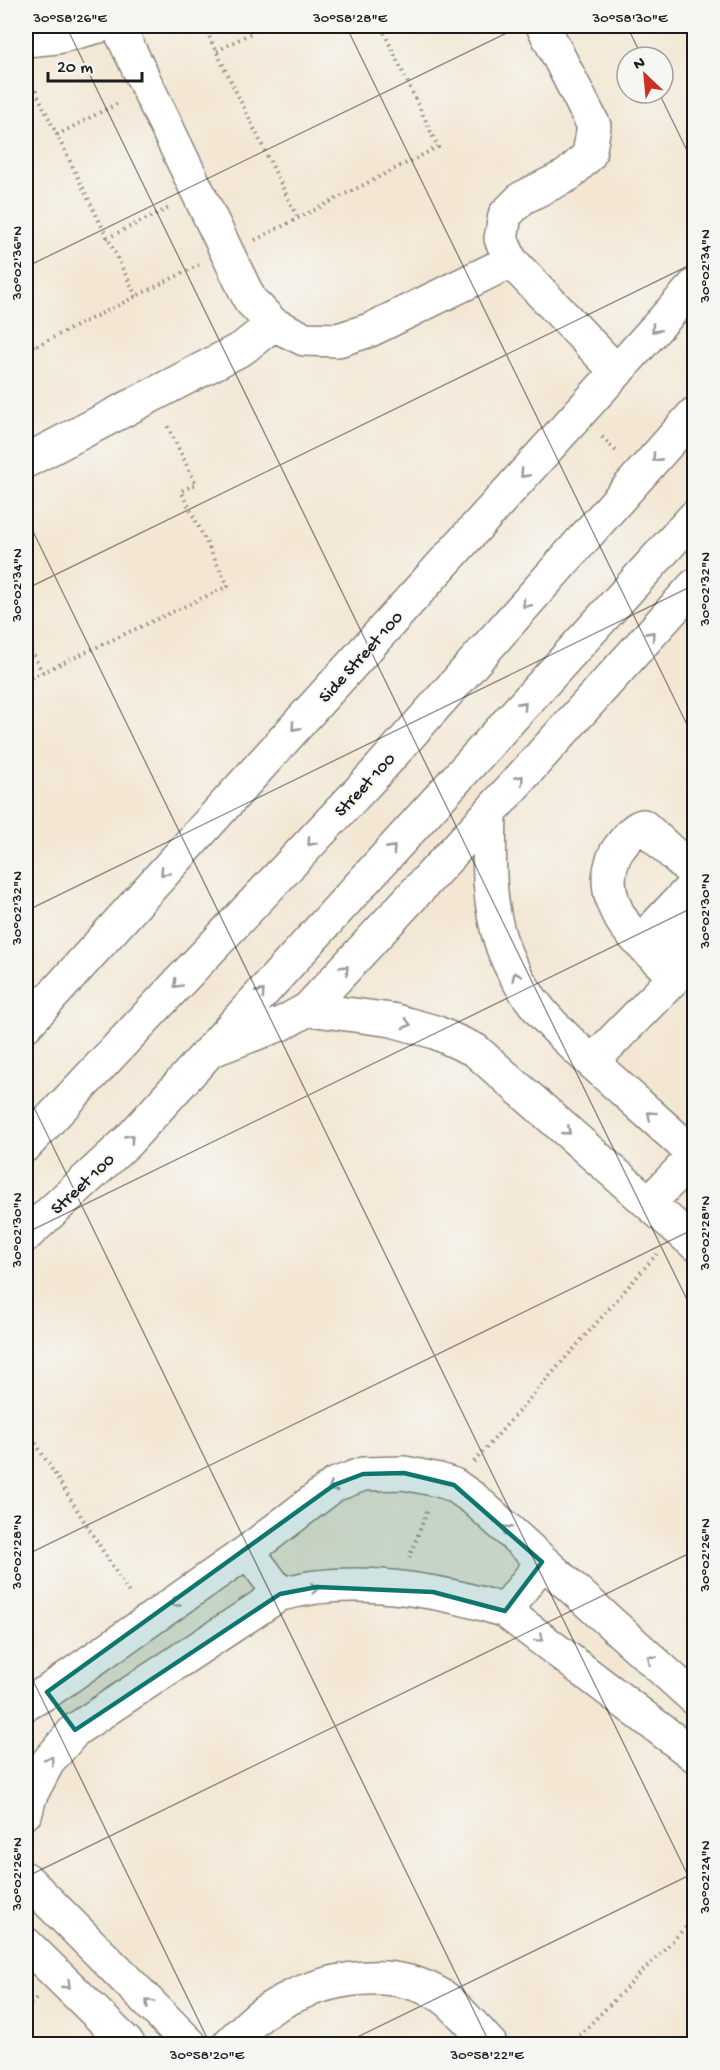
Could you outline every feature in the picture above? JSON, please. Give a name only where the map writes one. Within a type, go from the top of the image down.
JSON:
[{"type":"street","points":[[26,40],[57,37],[99,26]]},
{"type":"street","points":[[118,26],[250,300],[273,324],[304,339],[338,340],[370,330],[511,261]]},
{"type":"street","points":[[543,26],[594,126],[589,155],[568,175],[522,198],[505,215],[501,239],[511,261],[616,372]]},
{"type":"street","name":"Side Street 100","points":[[26,1025],[694,286]]},
{"type":"street","points":[[26,460],[243,348],[273,324]]},
{"type":"street","name":"Street 100","points":[[26,1145],[375,774],[694,414]]},
{"type":"street","name":"Street 100","points":[[26,1235],[128,1141],[694,517]]},
{"type":"street","points":[[208,1051],[274,1027],[308,1009],[694,586]]},
{"type":"street","points":[[490,812],[489,862],[492,906],[503,949],[522,988],[550,1024],[691,1145],[649,1203]]},
{"type":"street","points":[[667,959],[626,928],[615,911],[609,892],[610,872],[616,852],[634,830],[643,826],[694,873]]},
{"type":"street","points":[[667,959],[694,885]]},
{"type":"street","points":[[592,1062],[694,923]]},
{"type":"street","points":[[308,1009],[392,1020],[435,1032],[475,1050],[687,1236]]},
{"type":"street","points":[[75,1730],[36,1698],[248,1551],[334,1485],[363,1474],[404,1473],[446,1482],[474,1499],[694,1698]]},
{"type":"street","points":[[248,1551],[280,1594]]},
{"type":"street","points":[[505,1611],[542,1562]]},
{"type":"street","points":[[26,1812],[30,1796],[48,1762],[75,1730],[280,1594],[317,1587],[398,1588],[471,1599],[505,1611],[694,1755]]},
{"type":"street","points":[[26,1879],[190,2044]]},
{"type":"street","points":[[26,1944],[128,2044]]},
{"type":"street","points":[[229,2044],[262,2014],[306,1990],[354,1978],[404,1979],[443,1996],[490,2044]]},
{"type":"path","points":[[204,26],[298,219]]},
{"type":"path","points":[[216,51],[264,26]]},
{"type":"path","points":[[26,351],[298,219],[438,147],[381,26]]},
{"type":"path","points":[[26,75],[136,296]]},
{"type":"path","points":[[57,135],[147,87]]},
{"type":"path","points":[[107,238],[199,194]]},
{"type":"path","points":[[26,330],[34,347]]},
{"type":"path","points":[[26,680],[228,586],[181,491],[196,484],[152,396]]},
{"type":"path","points":[[26,639],[42,672]]},
{"type":"path","points":[[398,1588],[446,1482],[687,1236]]},
{"type":"path","points":[[26,1428],[148,1622]]},
{"type":"path","points":[[571,2044],[694,1919]]},
{"type":"highlighted area","points":[[404,1473],[454,1485],[542,1562],[505,1611],[433,1592],[317,1587],[280,1594],[75,1730],[47,1692],[334,1485],[363,1474]]}]
